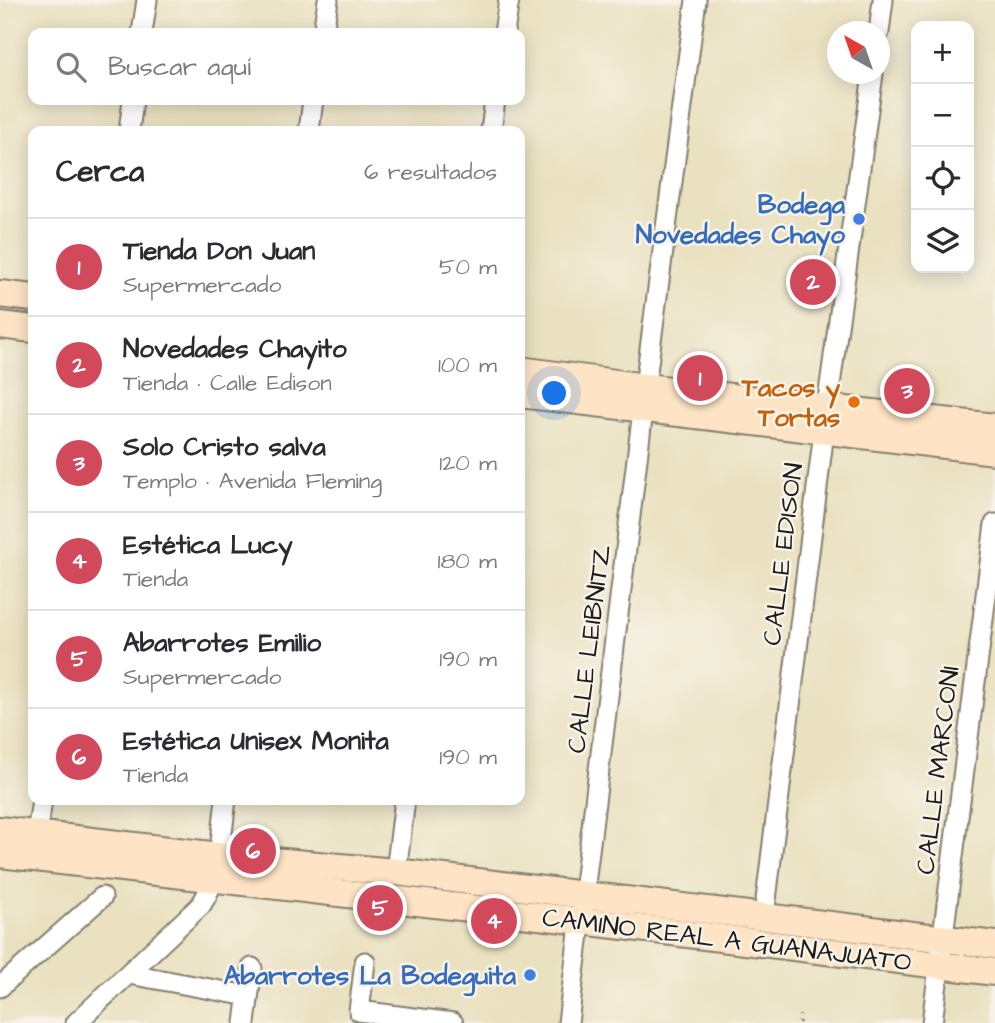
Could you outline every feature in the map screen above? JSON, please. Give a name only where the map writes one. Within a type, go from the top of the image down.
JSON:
[{"type":"street","points":[[143,28],[147,0]]},
{"type":"street","points":[[324,28],[328,0]]},
{"type":"street","points":[[505,28],[509,0]]},
{"type":"street","name":"CALLE LEIBNITZ","points":[[568,1023],[696,0]]},
{"type":"street","points":[[880,21],[883,0]]},
{"type":"street","name":"CALLE EDISON","points":[[764,916],[825,419],[872,84]]},
{"type":"street","points":[[130,126],[132,105]]},
{"type":"street","points":[[310,126],[312,105]]},
{"type":"street","points":[[492,126],[494,105]]},
{"type":"street","points":[[0,294],[28,297]]},
{"type":"street","points":[[0,325],[28,328]]},
{"type":"street","points":[[525,371],[644,399]]},
{"type":"street","points":[[525,394],[644,399],[825,419],[995,427]]},
{"type":"street","points":[[825,419],[995,451]]},
{"type":"street","name":"CALLE MARCONI","points":[[932,1023],[995,524]]},
{"type":"street","points":[[36,846],[41,805]]},
{"type":"street","points":[[76,1023],[201,905],[209,893],[216,868],[225,805]]},
{"type":"street","points":[[396,872],[404,805]]},
{"type":"street","name":"CAMINO REAL A GUANAJUATO","points":[[0,830],[36,846],[216,868],[582,921],[995,972]]},
{"type":"street","name":"CAMINO REAL A GUANAJUATO","points":[[0,854],[36,846]]},
{"type":"street","name":"CAMINO REAL A GUANAJUATO","points":[[216,868],[396,872],[995,945]]},
{"type":"street","points":[[2,983],[102,897]]},
{"type":"street","points":[[365,962],[359,1011],[440,1022]]},
{"type":"street","points":[[244,1023],[252,968]]},
{"type":"street","points":[[129,974],[248,996]]},
{"type":"path","points":[[799,1023],[800,1015]]},
{"type":"place","name":"Bodega Novedades Chayo","points":[[859,219]]},
{"type":"place","name":"Novedades Chayito","points":[[813,282]]},
{"type":"place","name":"Tienda Don Juan","points":[[700,378]]},
{"type":"place","name":"Solo Cristo salva","points":[[907,391]]},
{"type":"place","name":"Tacos y Tortas","points":[[854,402]]},
{"type":"place","name":"Estética Unisex Monita","points":[[253,851]]},
{"type":"place","name":"Abarrotes Emilio","points":[[380,908]]},
{"type":"place","name":"Estética Lucy","points":[[494,921]]},
{"type":"place","name":"Abarrotes La Bodeguita","points":[[530,975]]}]
